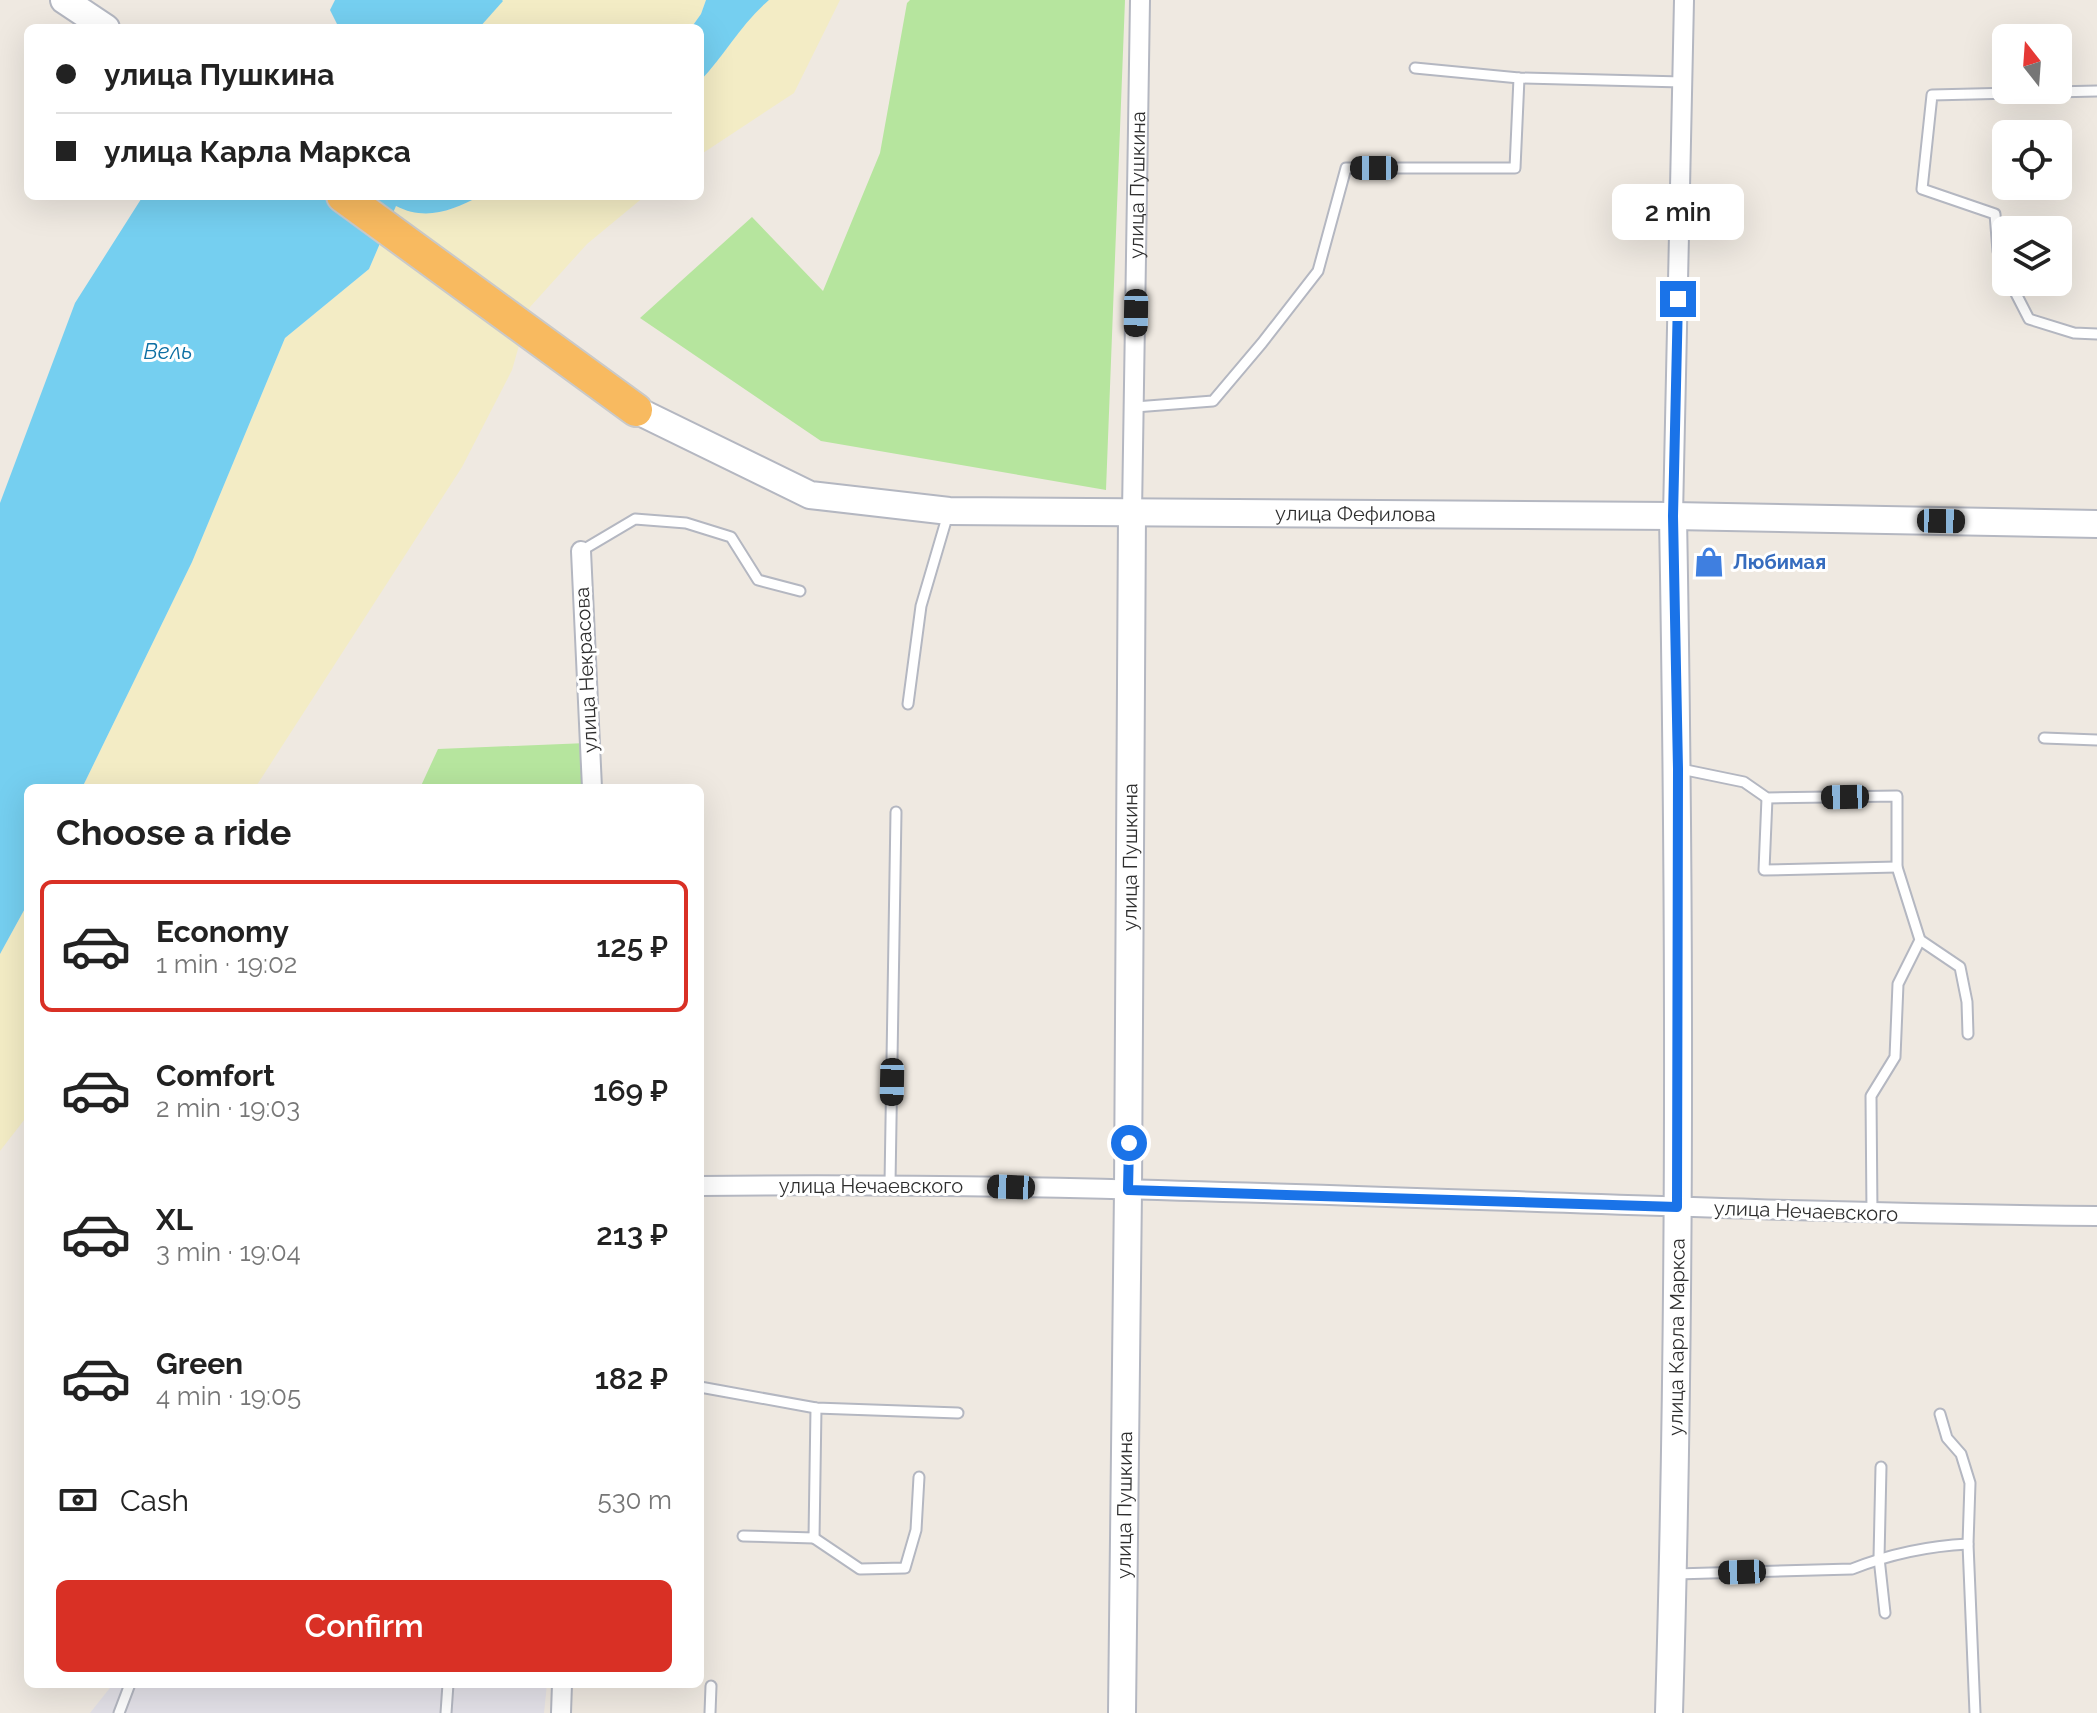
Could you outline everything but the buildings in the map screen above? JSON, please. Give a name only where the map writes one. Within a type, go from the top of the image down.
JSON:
[{"type":"highway","points":[[348,200],[636,410]]},
{"type":"main road","points":[[64,0],[100,24]]},
{"type":"main road","name":"улица Фефилова","points":[[636,410],[810,495],[949,511],[1673,516],[2097,524]]},
{"type":"main road","name":"улица Пушкина","points":[[1122,1713],[1132,513]]},
{"type":"main road","name":"улица Карла Маркса","points":[[1669,1713],[1677,1207],[1678,769],[1673,516]]},
{"type":"street","name":"улица Пушкина","points":[[1132,513],[1140,0]]},
{"type":"street","name":"улица Карла Маркса","points":[[1673,516],[1684,0]]},
{"type":"street","name":"улица Некрасова","points":[[581,551],[592,784]]},
{"type":"street","name":"улица Нечаевского","points":[[704,1186],[890,1184],[1872,1214],[2097,1216]]},
{"type":"street","points":[[561,1713],[562,1688]]},
{"type":"lane","points":[[1415,68],[1519,78],[1682,82]]},
{"type":"lane","points":[[1135,407],[1213,401],[1318,271],[1346,168],[1515,168],[1519,78]]},
{"type":"lane","points":[[1995,216],[1922,189],[1932,95],[2097,91]]},
{"type":"lane","points":[[2017,296],[2029,319],[2074,333],[2097,334]]},
{"type":"lane","points":[[908,704],[921,606],[949,511]]},
{"type":"lane","points":[[581,551],[635,519],[686,523],[731,537],[758,580],[800,591]]},
{"type":"lane","points":[[2044,738],[2097,740]]},
{"type":"lane","points":[[1678,769],[1744,782],[1767,798],[1897,796],[1897,867],[1920,940],[1960,967],[1967,1002],[1968,1034]]},
{"type":"lane","points":[[1767,798],[1764,870],[1897,867]]},
{"type":"lane","points":[[890,1184],[896,812]]},
{"type":"lane","points":[[1872,1214],[1871,1096],[1895,1057],[1898,984],[1920,940]]},
{"type":"lane","points":[[704,1388],[816,1408],[958,1413]]},
{"type":"lane","points":[[814,1538],[816,1408]]},
{"type":"lane","points":[[1940,1414],[1947,1438],[1961,1454],[1970,1483],[1968,1544],[1975,1713]]},
{"type":"lane","points":[[1881,1467],[1879,1558],[1885,1613]]},
{"type":"lane","points":[[743,1536],[814,1538],[860,1569],[905,1568],[916,1530],[919,1477]]},
{"type":"lane","points":[[1673,1574],[1852,1569],[1879,1558],[1929,1546],[1968,1544]]},
{"type":"lane","points":[[710,1713],[711,1686]]},
{"type":"lane","points":[[119,1713],[128,1688]]},
{"type":"lane","points":[[446,1713],[448,1688]]},
{"type":"shaded area","points":[[110,1688],[547,1688],[544,1713],[90,1713]]},
{"type":"green space","points":[[910,0],[1125,0],[1106,490],[821,441],[640,318],[752,217],[823,291],[880,153]]},
{"type":"green space","points":[[587,743],[586,784],[422,784],[438,749]]},
{"type":"sand","points":[[502,0],[706,0],[694,24],[482,24]]},
{"type":"sand","points":[[769,0],[840,0],[794,93],[704,152],[704,76]]},
{"type":"sand","points":[[472,200],[640,200],[587,244],[530,307],[512,370],[462,467],[258,784],[84,784],[192,562],[285,338],[369,269],[396,206],[420,212],[439,212]]},
{"type":"sand","points":[[24,910],[24,1120],[0,1151],[0,954]]},
{"type":"water","points":[[335,0],[503,1],[483,24],[337,24],[330,10]]},
{"type":"water","points":[[706,0],[769,0],[704,76],[704,24],[694,24]]},
{"type":"water","name":"Вель","points":[[140,200],[472,200],[428,213],[396,206],[369,269],[285,338],[192,562],[84,784],[24,784],[24,910],[0,954],[0,503],[75,303]]},
{"type":"place","name":"Любимая","points":[[1709,562]]},
{"type":"route","points":[[1129,1143],[1128,1190],[1677,1207],[1678,769],[1673,516],[1678,299]]}]
